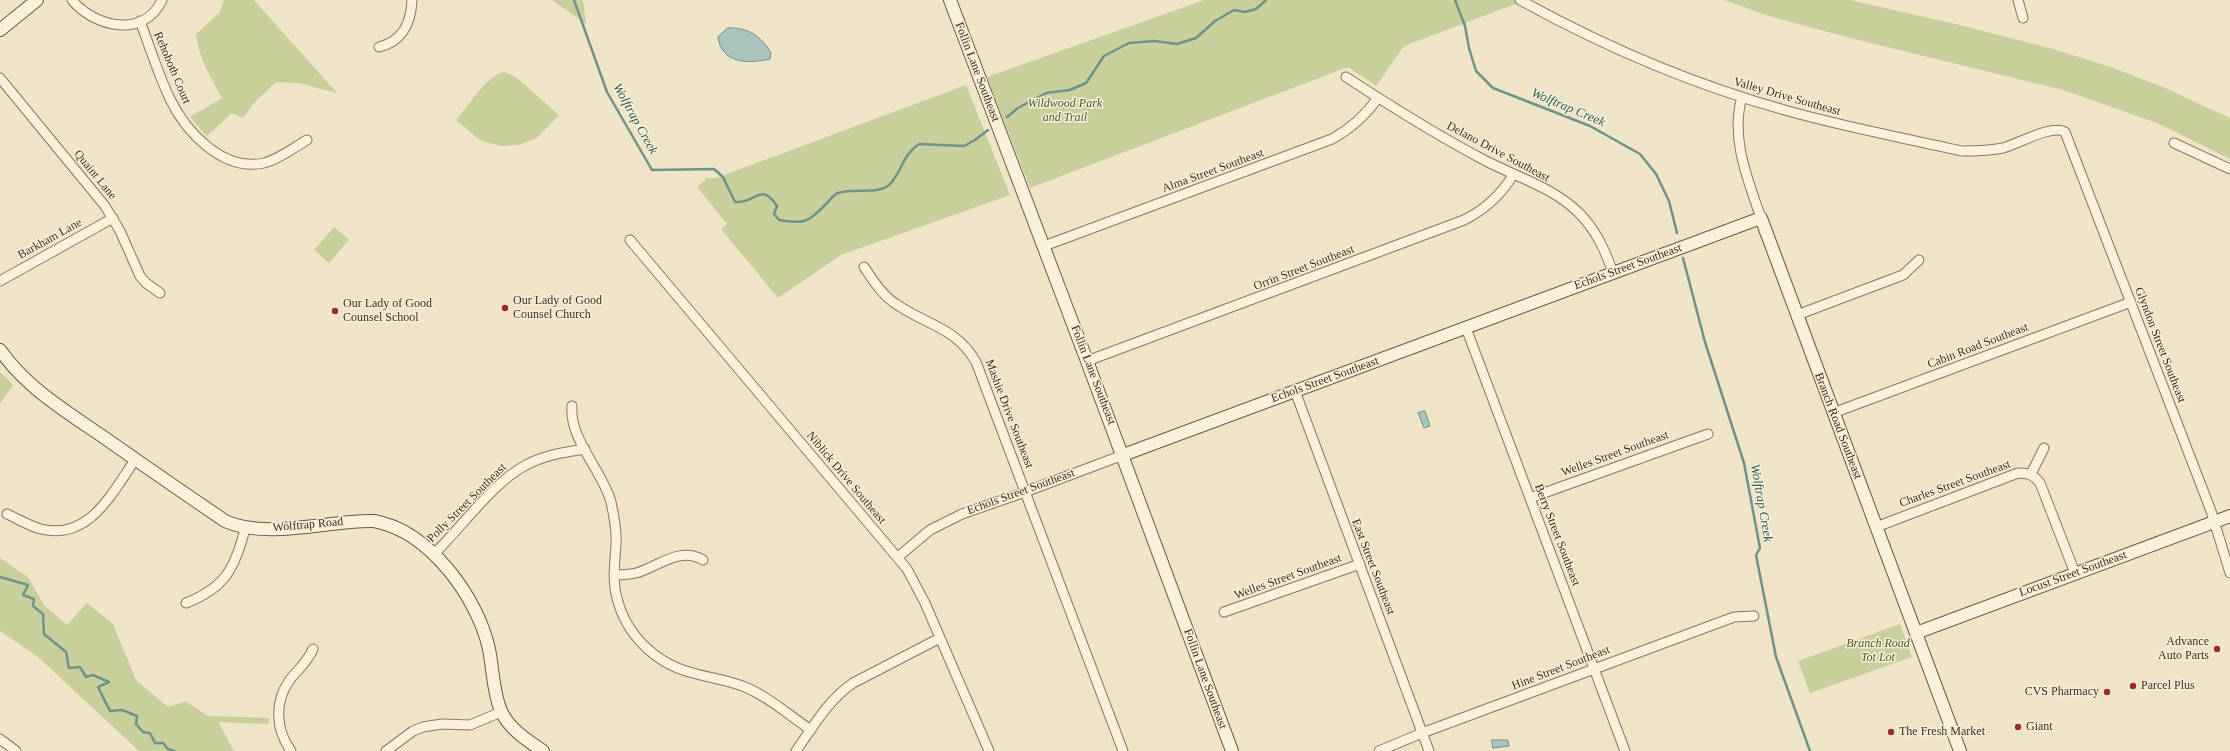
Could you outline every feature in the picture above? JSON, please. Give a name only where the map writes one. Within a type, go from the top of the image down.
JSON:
[{"type":"street","points":[[0,30],[37,0]]},
{"type":"street","points":[[72,0],[86,15],[105,24],[128,25],[140,21],[154,12],[162,0]]},
{"type":"street","points":[[379,47],[395,41],[401,36],[410,19],[412,0]]},
{"type":"street","name":"Follin Lane Southeast","points":[[950,0],[1123,454],[1232,751]]},
{"type":"street","name":"Valley Drive Southeast","points":[[1520,0],[1637,58],[1742,98],[1834,123],[1962,151],[2002,148],[2056,129],[2060,129]]},
{"type":"street","points":[[2018,0],[2023,18]]},
{"type":"street","name":"Rehoboth Court","points":[[140,21],[170,98],[177,112],[210,149],[219,156],[239,164],[264,163],[284,155],[307,140]]},
{"type":"street","name":"Delano Drive Southeast","points":[[1346,77],[1427,128],[1556,195],[1578,212],[1597,235],[1614,273]]},
{"type":"street","name":"Quaint Lane","points":[[0,78],[113,218],[140,276],[146,283],[160,293]]},
{"type":"street","name":"Alma Street Southeast","points":[[1044,246],[1332,139],[1345,132],[1361,119],[1378,98]]},
{"type":"street","name":"Branch Road Southeast","points":[[1742,98],[1738,117],[1741,152],[1746,176],[1760,218],[1960,751]]},
{"type":"street","name":"Glyndon Street Southeast","points":[[2060,129],[2066,134],[2131,302],[2214,522],[2230,573]]},
{"type":"street","points":[[2174,142],[2230,169]]},
{"type":"street","name":"Orrin Street Southeast","points":[[1087,361],[1464,220],[1490,204],[1505,188],[1513,174]]},
{"type":"street","name":"Barkham Lane","points":[[0,281],[113,218]]},
{"type":"street","name":"Echols Street Southeast","points":[[898,557],[914,542],[943,522],[962,514],[1025,492],[1123,454],[1760,218]]},
{"type":"street","name":"Niblick Drive Southeast","points":[[630,240],[898,557],[912,577],[940,638],[988,751]]},
{"type":"street","points":[[1797,315],[1904,275],[1919,260]]},
{"type":"street","name":"Mashie Drive Southeast","points":[[864,267],[884,294],[894,303],[953,334],[969,350],[989,393],[1123,751]]},
{"type":"street","name":"Cabin Road Southeast","points":[[1834,413],[2131,302]]},
{"type":"street","name":"Berry Street Southeast","points":[[1466,328],[1625,751]]},
{"type":"street","name":"Wolftrap Road","points":[[0,350],[22,377],[135,460],[225,521],[256,530],[374,521],[401,530],[413,537],[434,554],[468,599],[488,647],[497,699],[501,712],[515,731],[543,751]]},
{"type":"street","name":"East Street Southeast","points":[[1295,391],[1429,751]]},
{"type":"street","points":[[572,406],[575,430],[602,480],[611,503],[616,543],[614,574],[617,598],[627,622],[645,647],[657,657],[681,670],[746,688],[811,730]]},
{"type":"street","name":"Welles Street Southeast","points":[[1530,498],[1708,434]]},
{"type":"street","points":[[2044,448],[2031,474],[2040,483],[2075,573]]},
{"type":"street","name":"Polly Street Southeast","points":[[434,554],[501,483],[516,470],[548,456],[585,449]]},
{"type":"street","points":[[7,514],[41,529],[52,531],[63,530],[83,524],[100,510],[135,460]]},
{"type":"street","name":"Charles Street Southeast","points":[[1876,527],[2018,473],[2031,474]]},
{"type":"street","name":"Locust Street Southeast","points":[[1916,633],[2230,516]]},
{"type":"street","points":[[186,603],[210,592],[228,574],[239,552],[245,528]]},
{"type":"street","points":[[614,574],[635,573],[677,556],[692,555],[703,560]]},
{"type":"street","name":"Welles Street Southeast","points":[[1224,612],[1360,564]]},
{"type":"street","name":"Hine Street Southeast","points":[[1379,751],[1422,733],[1734,617],[1754,616]]},
{"type":"street","points":[[796,751],[840,692],[940,638]]},
{"type":"street","points":[[291,751],[281,730],[279,704],[290,680],[304,665],[313,649]]},
{"type":"street","points":[[386,751],[413,731],[423,727],[442,724],[470,725],[501,712]]},
{"type":"street","points":[[0,739],[16,751]]},
{"type":"green space","points":[[224,0],[254,0],[337,93],[298,83],[276,82],[254,103],[243,118],[232,113],[207,136],[190,117],[222,98],[202,59],[196,34],[220,12]]},
{"type":"green space","points":[[552,0],[583,0],[586,24]]},
{"type":"green space","name":"Wildwood Park and Trail","points":[[1204,0],[1526,0],[1404,46],[1376,86],[1348,67],[1030,188],[987,77]]},
{"type":"green space","points":[[1724,0],[1850,0],[1960,25],[2053,49],[2108,66],[2163,87],[2230,118],[2230,159],[2157,123],[2063,90],[1854,39],[1772,17]]},
{"type":"green space","points":[[504,72],[516,77],[559,115],[537,138],[518,145],[501,146],[481,141],[456,120],[491,79]]},
{"type":"green space","points":[[966,85],[1010,195],[841,255],[778,298],[721,229],[727,224],[697,187],[706,179],[704,178],[716,178]]},
{"type":"green space","points":[[334,227],[349,240],[329,263],[314,250]]},
{"type":"green space","points":[[0,372],[13,385],[0,404]]},
{"type":"green space","points":[[0,558],[28,577],[44,605],[67,625],[87,603],[113,624],[136,680],[168,707],[186,701],[208,716],[269,718],[269,724],[218,722],[234,751],[139,751],[38,657],[0,631]]},
{"type":"green space","name":"Branch Road Tot Lot","points":[[1900,624],[1912,657],[1810,693],[1798,661]]},
{"type":"water","points":[[728,28],[742,29],[758,37],[771,53],[770,59],[762,61],[737,60],[724,53],[720,46],[718,37]]},
{"type":"water","points":[[1425,411],[1430,426],[1424,428],[1418,413]]},
{"type":"water","points":[[1492,740],[1508,740],[1509,746],[1493,748]]},
{"type":"waterway","name":"Wolftrap Creek","points":[[574,0],[607,92],[652,170],[714,169],[723,177],[735,202],[742,202],[762,194],[767,195],[777,206],[774,214],[779,220],[795,222],[806,220],[815,215],[834,196],[844,191],[874,190],[886,187],[895,178],[909,153],[919,144],[964,146],[988,130]]},
{"type":"waterway","name":"Wolftrap Creek","points":[[1007,117],[1018,108],[1046,93],[1070,90],[1086,83],[1104,56],[1129,43],[1155,41],[1177,44],[1196,38],[1215,21],[1234,10],[1245,12],[1256,9],[1266,0]]},
{"type":"waterway","name":"Wolftrap Creek","points":[[1455,0],[1465,26],[1469,48],[1476,71],[1493,88],[1590,126],[1640,154],[1656,174],[1669,201],[1677,233]]},
{"type":"waterway","name":"Wolftrap Creek","points":[[1683,258],[1705,342],[1744,463],[1760,548],[1756,555],[1776,657],[1810,751]]},
{"type":"waterway","points":[[0,577],[28,585],[23,595],[34,599],[33,606],[43,614],[44,634],[66,652],[69,668],[80,667],[86,677],[93,675],[109,682],[98,687],[110,711],[122,710],[137,716],[136,724],[143,732],[150,733],[155,743],[163,743],[168,749],[174,751]]},
{"type":"place","name":"Our Lady of Good Counsel Church","points":[[505,308]]},
{"type":"place","name":"Our Lady of Good Counsel School","points":[[335,311]]},
{"type":"place","name":"Advance Auto Parts","points":[[2217,649]]},
{"type":"place","name":"Parcel Plus","points":[[2133,686]]},
{"type":"place","name":"CVS Pharmacy","points":[[2107,692]]},
{"type":"place","name":"Giant","points":[[2018,727]]},
{"type":"place","name":"The Fresh Market","points":[[1891,732]]}]
